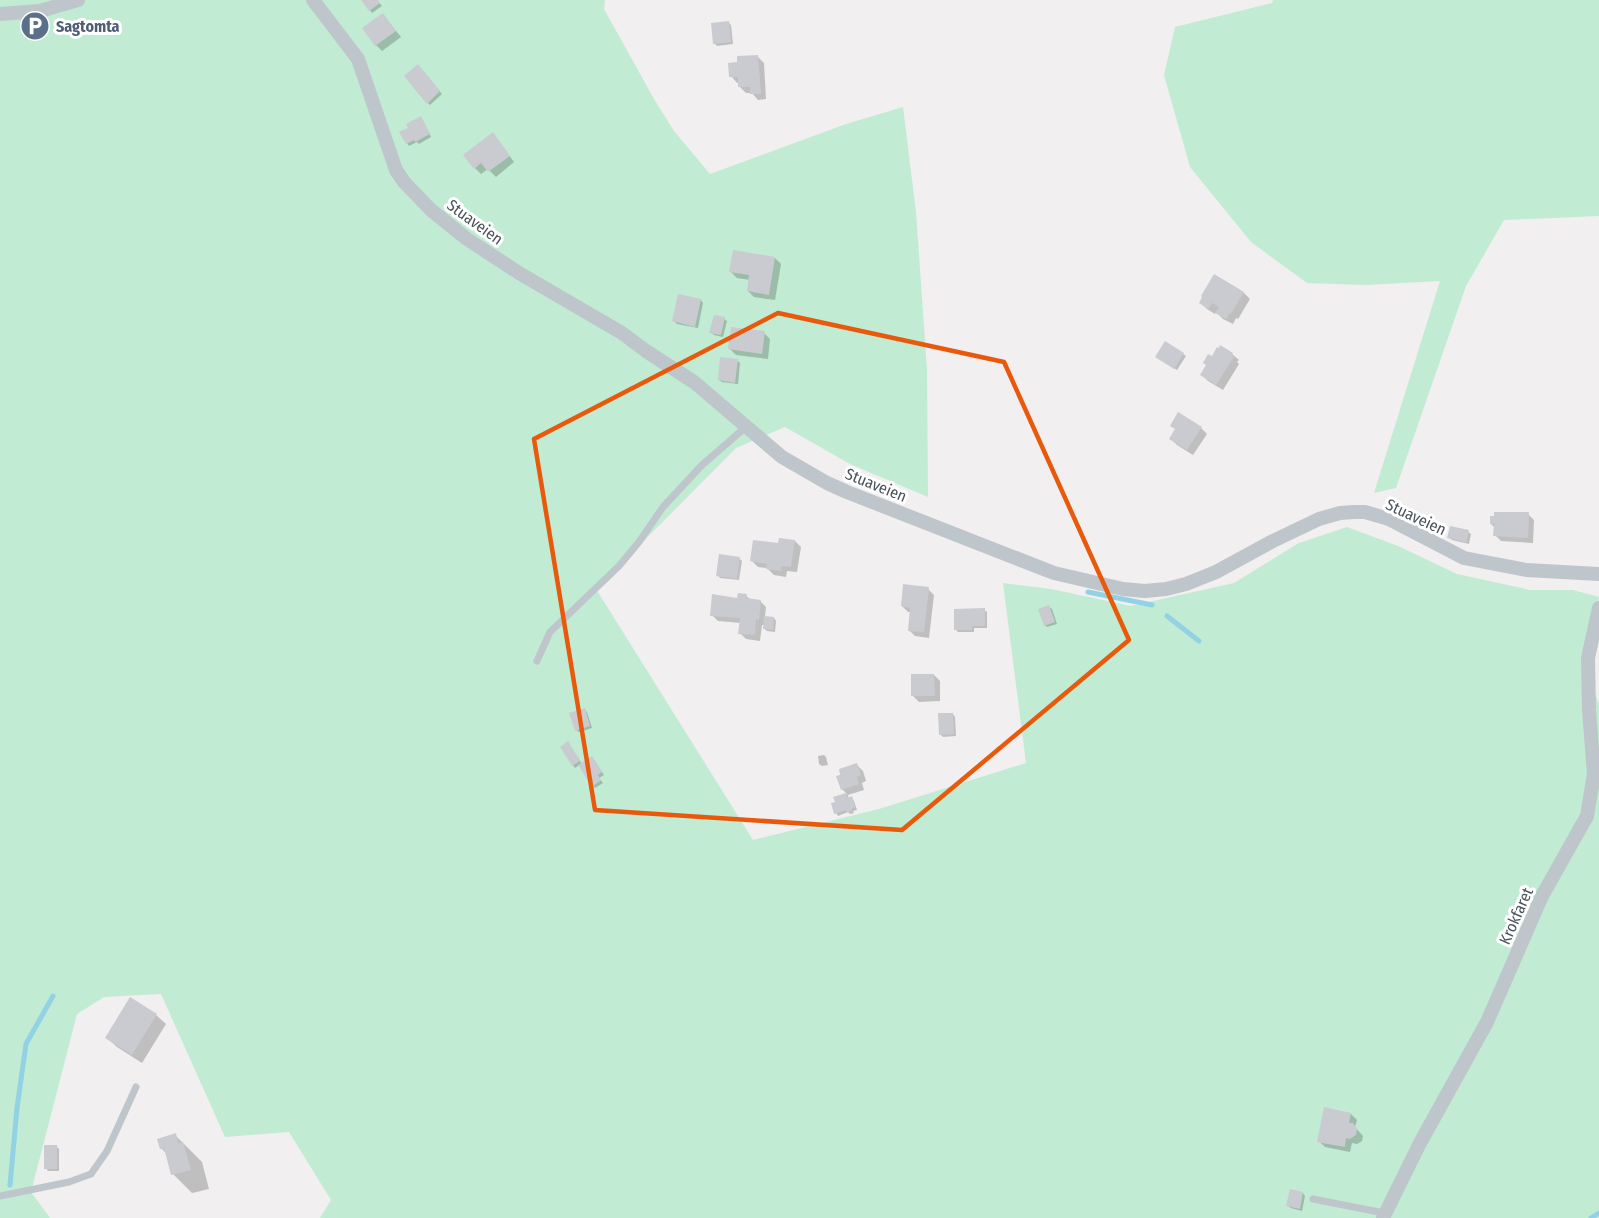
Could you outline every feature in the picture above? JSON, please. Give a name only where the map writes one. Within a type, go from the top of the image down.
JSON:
[{"type":"street","points":[[0,14],[40,11],[78,0]]},
{"type":"street","name":"Stuaveien","points":[[313,0],[358,59],[396,170],[404,182],[431,210],[467,239],[519,273],[622,333],[694,382],[782,456],[837,488],[1054,573],[1123,589],[1145,591],[1186,584],[1216,572],[1319,519],[1354,512],[1365,512],[1389,519],[1464,558],[1526,570],[1599,574]]},
{"type":"street","name":"Krokfaret","points":[[1384,1215],[1420,1143],[1487,1022],[1542,896],[1587,816],[1594,774],[1588,657],[1599,608]]},
{"type":"lane","points":[[537,661],[550,632],[619,566],[663,507],[702,465],[747,426]]},
{"type":"lane","points":[[0,1196],[69,1182],[91,1174],[107,1151],[136,1087]]},
{"type":"lane","points":[[1313,1199],[1384,1215]]},
{"type":"highlighted area","points":[[778,313],[1004,362],[1129,640],[902,830],[595,810],[534,439]]},
{"type":"green space","points":[[0,0],[605,0],[604,9],[654,99],[674,131],[710,174],[846,124],[903,107],[916,212],[927,370],[928,497],[850,464],[785,427],[736,448],[596,589],[753,840],[879,809],[1026,763],[1003,583],[1051,589],[1131,606],[1234,583],[1299,543],[1347,527],[1398,546],[1457,574],[1530,590],[1573,590],[1599,597],[1595,619],[1594,690],[1599,705],[1599,1218],[320,1218],[331,1200],[289,1132],[225,1137],[161,994],[104,997],[77,1014],[31,1192],[50,1218],[0,1218]]},
{"type":"green space","points":[[1273,0],[1599,0],[1599,216],[1504,220],[1466,286],[1396,488],[1374,493],[1440,281],[1366,285],[1307,283],[1251,242],[1190,167],[1164,75],[1175,27],[1272,3]]},
{"type":"building","points":[[361,0],[378,0],[380,3],[369,11]]},
{"type":"building","points":[[383,13],[396,31],[375,46],[362,28]]},
{"type":"building","points":[[729,21],[731,42],[713,44],[711,23]]},
{"type":"building","points":[[758,55],[761,94],[750,94],[750,87],[738,87],[738,77],[729,77],[728,63],[737,62],[737,56]]},
{"type":"building","points":[[418,64],[440,91],[427,104],[404,76]]},
{"type":"building","points":[[421,116],[430,134],[406,144],[399,132],[408,128],[406,124]]},
{"type":"building","points":[[493,132],[510,156],[488,172],[481,163],[474,169],[463,155]]},
{"type":"building","points":[[733,250],[775,257],[769,295],[747,291],[749,275],[729,272]]},
{"type":"building","points":[[1214,274],[1244,292],[1226,319],[1215,313],[1219,307],[1212,303],[1208,309],[1199,303]]},
{"type":"building","points":[[678,294],[701,299],[695,327],[672,321]]},
{"type":"building","points":[[714,315],[725,317],[721,335],[709,333]]},
{"type":"building","points":[[731,327],[765,331],[762,354],[728,349]]},
{"type":"building","points":[[1165,341],[1184,353],[1174,369],[1155,357]]},
{"type":"building","points":[[1220,345],[1233,353],[1234,357],[1216,385],[1200,375],[1206,365],[1203,363],[1208,354],[1212,356]]},
{"type":"building","points":[[720,357],[738,359],[735,383],[718,380]]},
{"type":"building","points":[[1178,412],[1202,427],[1187,450],[1169,439],[1175,429],[1170,426]]},
{"type":"building","points":[[1494,512],[1529,512],[1528,538],[1493,536],[1494,524],[1490,524],[1490,516],[1494,516]]},
{"type":"building","points":[[1450,526],[1469,530],[1466,542],[1447,538]]},
{"type":"building","points":[[779,538],[795,540],[791,567],[781,566],[781,571],[766,569],[767,564],[750,561],[753,540],[778,543]]},
{"type":"building","points":[[719,554],[740,557],[737,579],[716,576]]},
{"type":"building","points":[[903,584],[929,587],[924,632],[908,631],[910,608],[901,606]]},
{"type":"building","points":[[738,593],[747,594],[746,598],[761,600],[755,635],[738,634],[740,618],[710,616],[712,594],[737,598]]},
{"type":"building","points":[[1049,605],[1055,622],[1044,626],[1038,609]]},
{"type":"building","points":[[985,608],[985,626],[972,626],[972,630],[954,630],[954,609]]},
{"type":"building","points":[[764,616],[774,617],[773,630],[763,629]]},
{"type":"building","points":[[911,674],[934,674],[935,696],[911,696]]},
{"type":"building","points":[[585,708],[590,726],[575,731],[569,713]]},
{"type":"building","points":[[938,713],[953,713],[954,734],[939,735]]},
{"type":"building","points":[[568,741],[580,761],[572,766],[560,747]]},
{"type":"building","points":[[592,756],[602,772],[598,775],[601,780],[592,787],[578,765]]},
{"type":"building","points":[[857,763],[861,775],[857,777],[859,784],[841,790],[836,776],[840,775],[839,769]]},
{"type":"building","points":[[846,793],[848,798],[852,796],[855,807],[846,813],[846,810],[834,814],[831,803],[835,802],[833,797]]},
{"type":"building","points":[[130,997],[157,1014],[132,1055],[105,1038]]},
{"type":"building","points":[[1324,1107],[1351,1113],[1349,1123],[1353,1123],[1357,1129],[1356,1135],[1350,1139],[1346,1138],[1345,1147],[1317,1142]]},
{"type":"building","points":[[176,1133],[178,1143],[183,1142],[191,1170],[171,1175],[164,1148],[160,1149],[157,1139]]},
{"type":"building","points":[[44,1145],[57,1145],[57,1169],[44,1169]]},
{"type":"building","points":[[1290,1189],[1303,1192],[1300,1209],[1286,1206]]},
{"type":"waterway","points":[[1088,592],[1152,605]]},
{"type":"waterway","points":[[1167,616],[1199,641]]},
{"type":"waterway","points":[[10,1185],[26,1044],[53,996]]},
{"type":"waterway","points":[[1591,1218],[1599,1213]]},
{"type":"place","name":"Sagtomta","points":[[35,26]]}]
